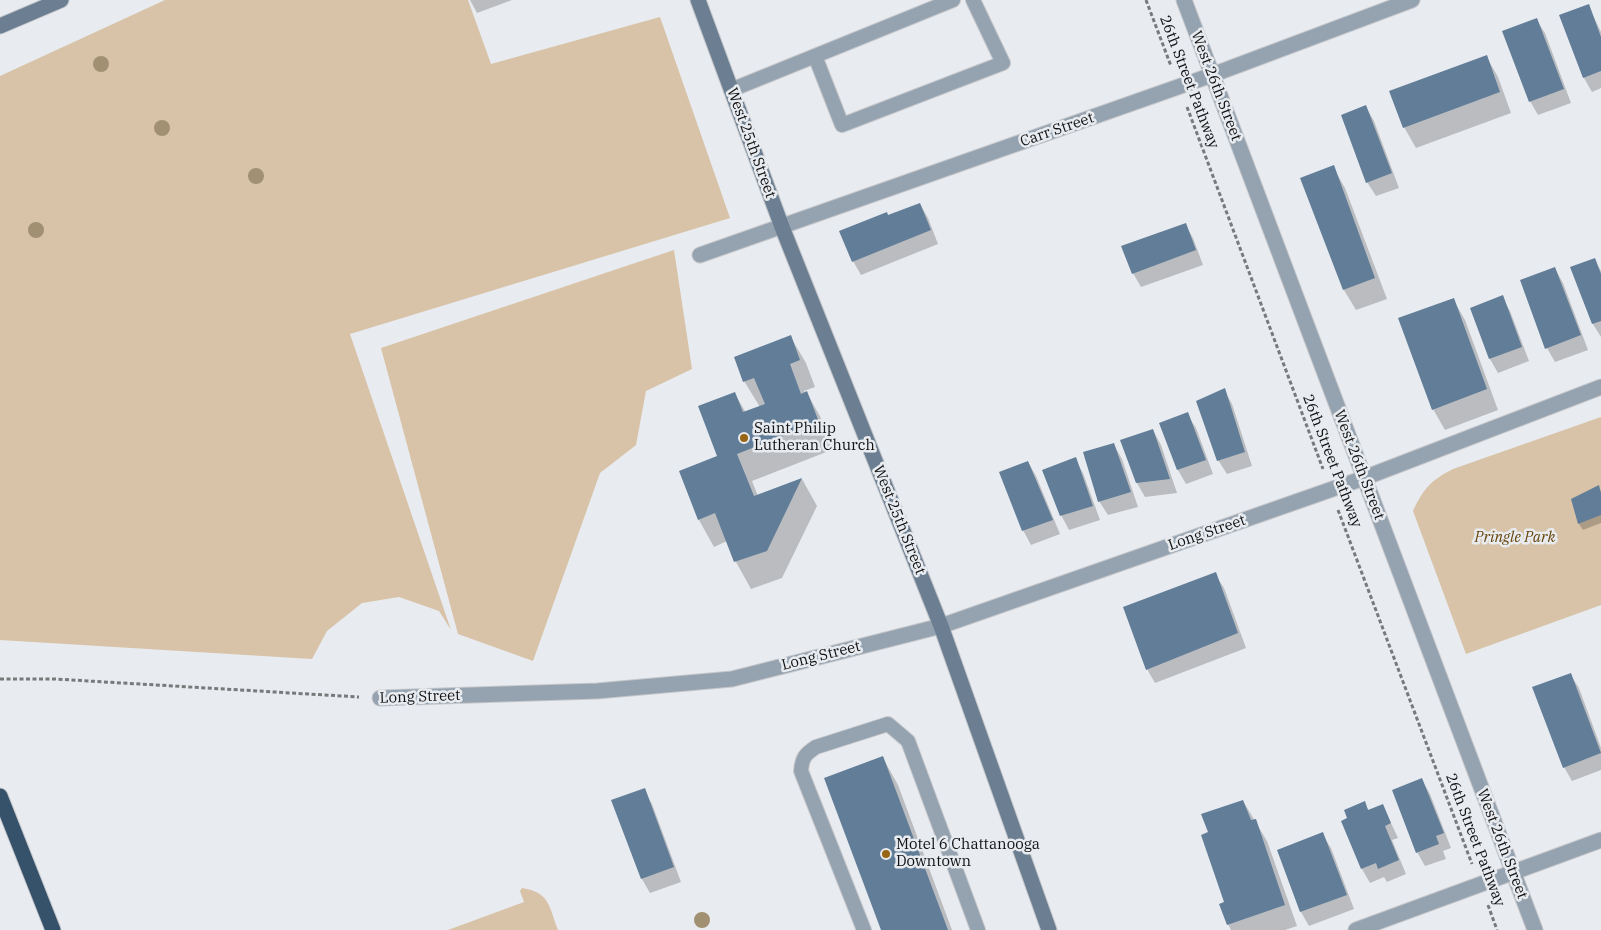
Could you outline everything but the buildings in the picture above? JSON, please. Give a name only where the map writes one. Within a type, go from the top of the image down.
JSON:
[{"type":"highway","points":[[0,796],[53,930]]},
{"type":"street","points":[[0,26],[62,0]]},
{"type":"street","name":"West 25th Street","points":[[698,0],[782,227],[941,626],[1049,930]]},
{"type":"street","name":"West 26th Street","points":[[1184,0],[1535,930]]},
{"type":"street","name":"Carr Street","points":[[700,255],[1212,75],[1412,0]]},
{"type":"street","name":"Long Street","points":[[380,698],[597,691],[732,679],[941,626],[1364,478],[1601,387]]},
{"type":"street","points":[[1356,930],[1601,840]]},
{"type":"lane","points":[[731,90],[954,0]]},
{"type":"lane","points":[[815,56],[842,126],[1003,63],[973,0]]},
{"type":"lane","points":[[864,930],[801,771],[802,760],[806,753],[816,747],[888,724],[901,733],[908,741],[978,930]]},
{"type":"path","name":"26th Street Pathway","points":[[1146,0],[1497,930]]},
{"type":"path","name":"Long Street","points":[[0,679],[55,679],[380,698]]},
{"type":"green space","points":[[165,0],[468,0],[491,64],[660,17],[730,218],[350,334],[451,630],[439,611],[399,597],[362,603],[327,631],[312,659],[0,640],[0,76]]},
{"type":"green space","points":[[674,250],[692,369],[646,391],[636,445],[600,473],[533,661],[458,634],[381,348]]},
{"type":"green space","name":"Pringle Park","points":[[1601,417],[1601,605],[1466,654],[1413,511],[1421,496],[1433,481],[1453,469]]},
{"type":"green space","points":[[522,888],[538,893],[543,897],[550,908],[558,930],[448,930],[524,902],[520,891]]},
{"type":"place","name":"Saint Philip Lutheran Church","points":[[744,438]]},
{"type":"place","name":"Motel 6 Chattanooga Downtown","points":[[886,854]]}]
